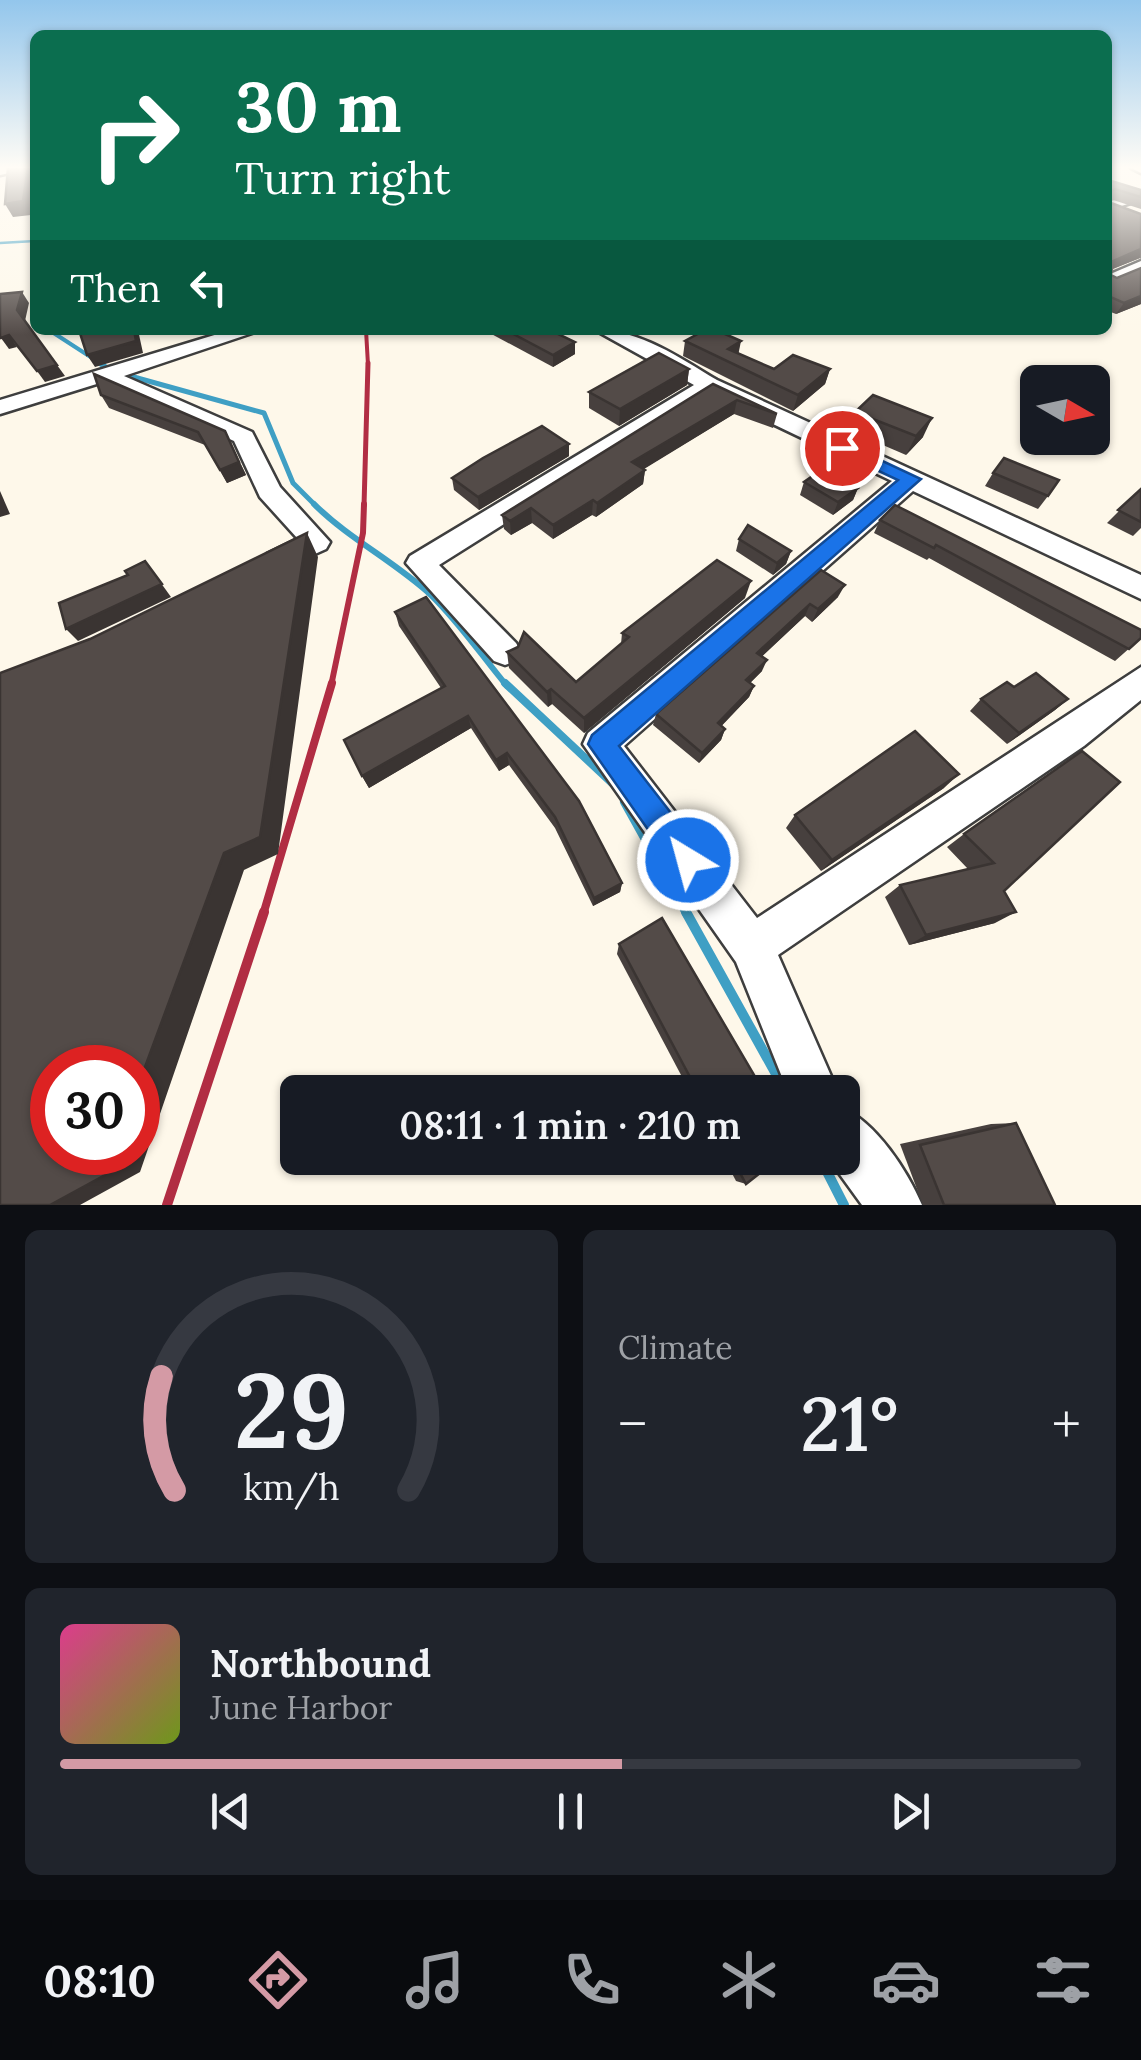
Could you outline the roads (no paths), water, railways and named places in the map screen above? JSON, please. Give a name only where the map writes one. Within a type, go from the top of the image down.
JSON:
[{"type":"street","points":[[1113,274],[1141,266]]},
{"type":"street","points":[[1113,274],[1141,280]]},
{"type":"street","points":[[0,407],[234,335]]},
{"type":"street","points":[[617,335],[709,385],[1135,577]]},
{"type":"street","points":[[658,354],[686,342]]},
{"type":"street","points":[[102,374],[244,436],[269,491],[316,542],[250,575]]},
{"type":"street","points":[[505,652],[420,563],[709,385]]},
{"type":"street","points":[[805,1075],[752,947],[602,744],[912,479]]},
{"type":"street","points":[[752,947],[1072,735],[1141,682]]},
{"type":"street","points":[[860,1157],[895,1205]]},
{"type":"waterway","points":[[0,243],[30,241]]},
{"type":"waterway","points":[[57,335],[103,365]]},
{"type":"waterway","points":[[99,363],[111,370]]},
{"type":"waterway","points":[[123,374],[264,413],[293,483],[314,504]]},
{"type":"waterway","points":[[314,504],[431,595],[507,686]]},
{"type":"waterway","points":[[505,683],[612,783]]},
{"type":"waterway","points":[[624,802],[687,915]]},
{"type":"waterway","points":[[686,912],[777,1075]]},
{"type":"waterway","points":[[829,1175],[844,1205]]},
{"type":"railway","points":[[366,335],[368,364]]},
{"type":"railway","points":[[364,506],[368,364]]},
{"type":"railway","points":[[331,686],[363,533],[364,504]]},
{"type":"railway","points":[[263,915],[332,683]]},
{"type":"railway","points":[[167,1205],[264,912]]}]
